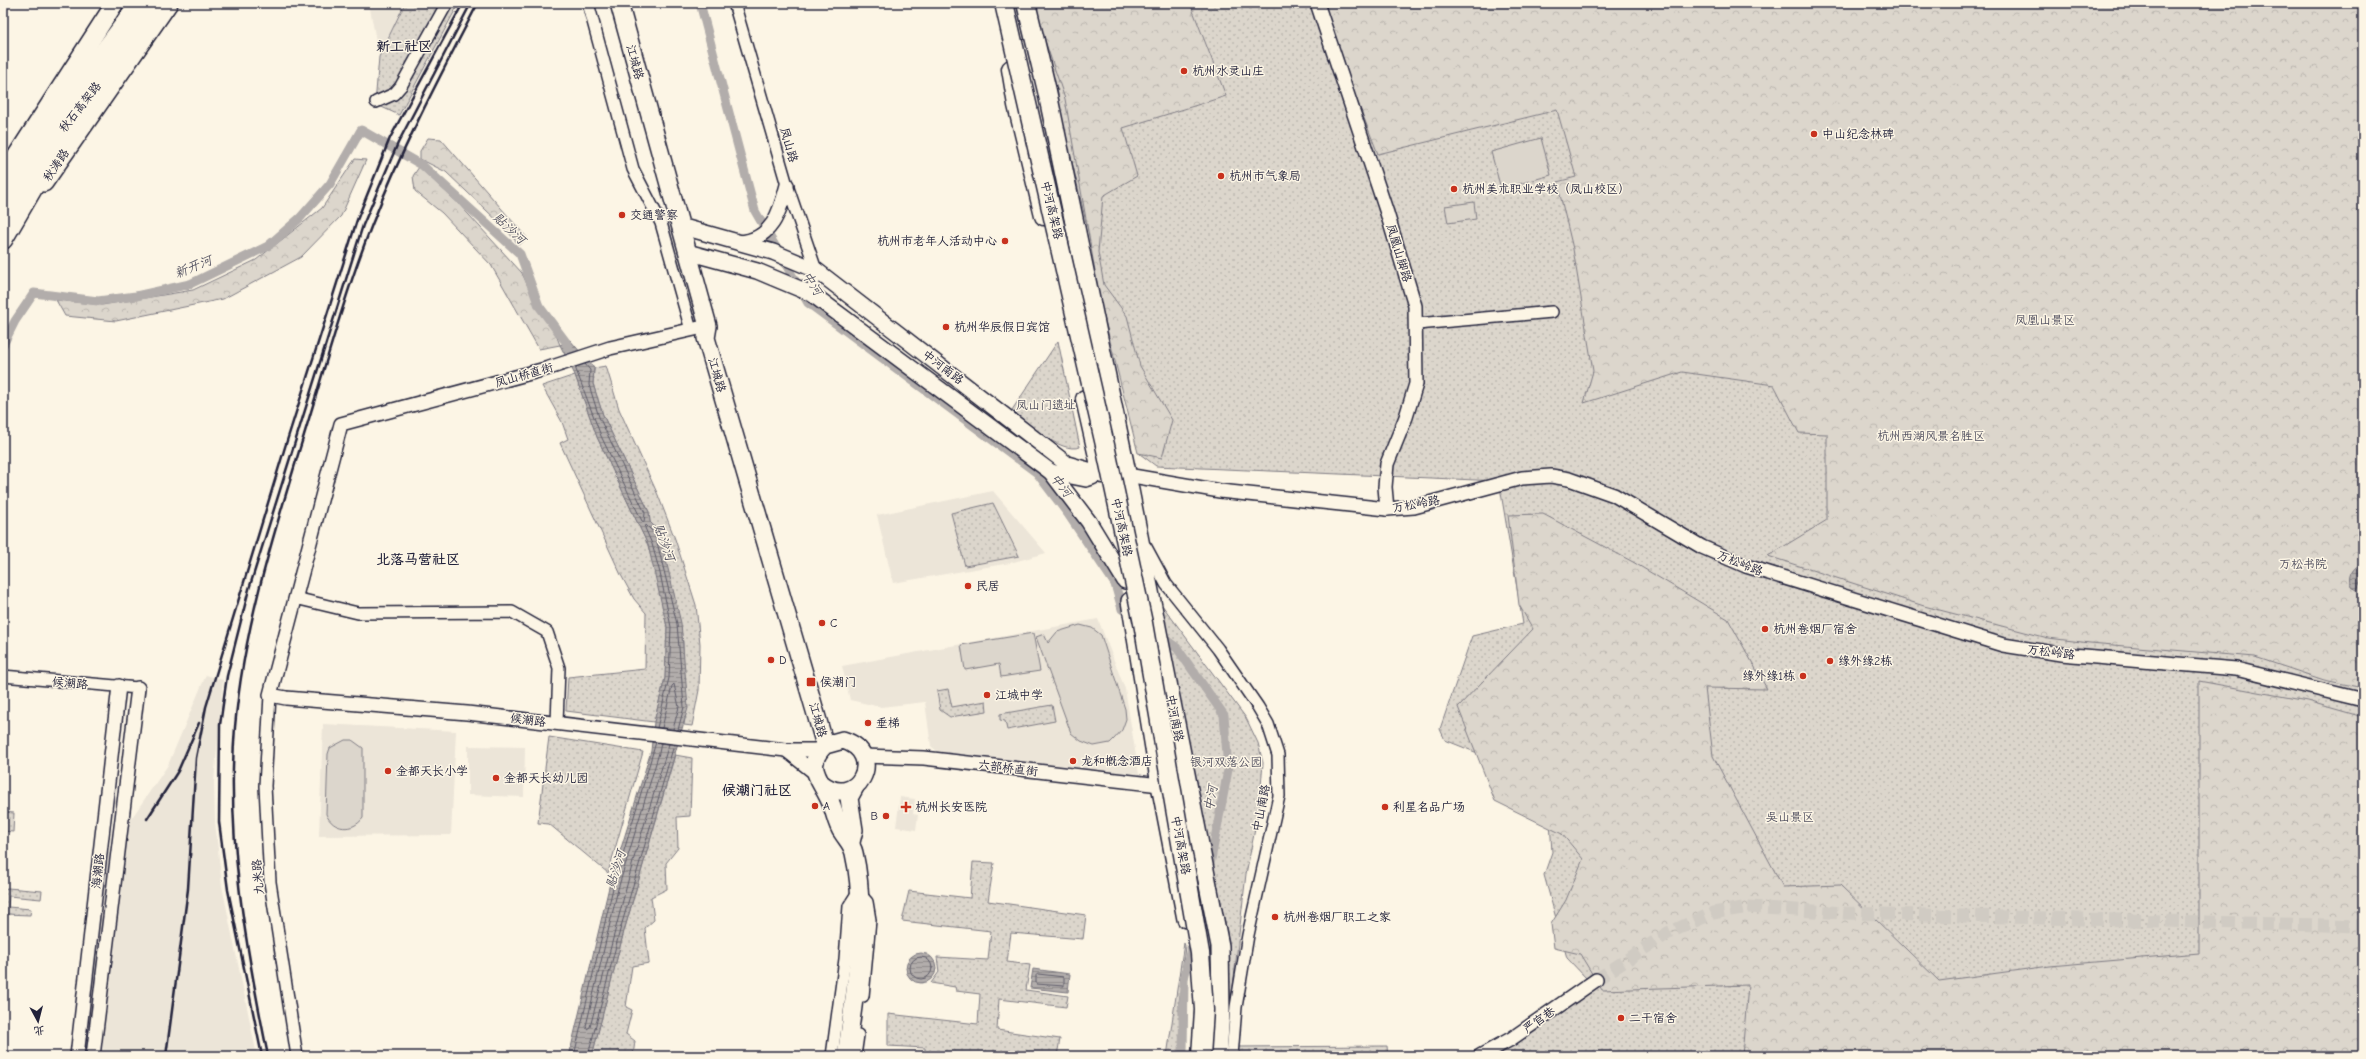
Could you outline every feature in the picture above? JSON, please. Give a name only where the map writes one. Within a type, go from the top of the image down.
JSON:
[{"type":"highway","points":[[3,180],[71,80],[131,3]]},
{"type":"highway","name":"秋石高架路","points":[[3,186],[140,3]]},
{"type":"highway","name":"秋石高架路","points":[[3,212],[17,188],[159,3]]},
{"type":"highway","points":[[1003,3],[1017,105],[1102,474]]},
{"type":"highway","name":"中河高架路","points":[[1003,3],[1105,445],[1143,623],[1200,953],[1204,1010],[1201,1056]]},
{"type":"highway","name":"中河高架路","points":[[1015,3],[1113,452],[1174,748],[1211,941],[1214,1011],[1211,1056]]},
{"type":"highway","points":[[1026,3],[1047,91],[1092,313],[1127,475]]},
{"type":"highway","points":[[3,240],[46,167],[71,118]]},
{"type":"main road","points":[[3,180],[20,148],[115,3]]},
{"type":"main road","name":"秋涛路","points":[[3,251],[11,230],[169,3]]},
{"type":"main road","name":"江城路","points":[[619,3],[708,326],[706,338],[822,748]]},
{"type":"main road","name":"中河南路","points":[[680,226],[773,252],[816,270],[1067,464],[1102,474],[1133,618],[1156,785],[1193,958],[1198,1011],[1195,1056]]},
{"type":"main road","name":"中河南路","points":[[687,252],[757,271],[810,293],[1051,472],[1089,522],[1125,581]]},
{"type":"main road","points":[[1051,472],[1086,479],[1102,474],[1127,475]]},
{"type":"main road","name":"中河南路","points":[[1127,475],[1220,946],[1221,1011],[1218,1056]]},
{"type":"main road","name":"江城路","points":[[818,778],[815,758],[822,748],[843,740],[851,743],[863,756]]},
{"type":"main road","points":[[846,1056],[859,946],[858,892],[851,842],[854,830],[849,798],[864,773],[863,756]]},
{"type":"main road","points":[[818,778],[834,791],[848,790],[855,787]]},
{"type":"main road","points":[[818,778],[830,801],[842,832],[851,842]]},
{"type":"street","points":[[376,102],[394,94],[401,86],[447,3]]},
{"type":"street","points":[[588,3],[633,169],[661,223],[691,330]]},
{"type":"street","name":"凤山路","points":[[734,3],[787,185],[816,270],[810,293]]},
{"type":"street","name":"凤凰山脚路","points":[[1317,3],[1387,213],[1413,298],[1417,324],[1416,384],[1406,417],[1387,464],[1385,487],[1387,509]]},
{"type":"street","points":[[735,242],[751,241],[762,236],[782,208],[787,185]]},
{"type":"street","points":[[1417,324],[1552,312]]},
{"type":"street","name":"凤山桥直街","points":[[295,598],[341,424],[563,364],[590,355],[708,326]]},
{"type":"street","name":"万松岭路","points":[[1127,475],[1220,491],[1387,509],[1402,509],[1522,478],[1551,476],[1569,479],[1614,495],[1702,547],[1746,566],[2002,645],[2067,654],[2236,669],[2363,700]]},
{"type":"street","name":"中山南路","points":[[1138,531],[1166,584],[1218,649],[1258,707],[1268,724],[1278,755],[1279,796],[1248,935],[1236,1007],[1232,1056]]},
{"type":"street","points":[[270,695],[295,598],[358,613],[512,612],[547,632],[559,668],[557,723]]},
{"type":"street","name":"候潮路","points":[[3,676],[138,688]]},
{"type":"street","name":"海潮路","points":[[77,1056],[119,686]]},
{"type":"street","name":"海潮路","points":[[93,1056],[138,688]]},
{"type":"street","name":"候潮路","points":[[270,695],[286,698],[467,713],[786,750],[822,748]]},
{"type":"street","name":"九米路","points":[[270,695],[265,786],[270,882],[297,1056]]},
{"type":"street","points":[[786,750],[818,778]]},
{"type":"street","name":"六部桥直街","points":[[863,756],[924,758],[1156,785]]},
{"type":"street","points":[[832,1056],[845,959],[849,906],[858,892],[867,902],[869,909],[869,941],[855,1056]]},
{"type":"street","name":"严官巷","points":[[1480,1056],[1511,1039],[1596,980]]},
{"type":"shaded area","points":[[369,3],[405,3],[379,57]]},
{"type":"shaded area","points":[[993,491],[1046,553],[1010,563],[893,583],[877,515]]},
{"type":"shaded area","name":"江城中学","points":[[1098,619],[1125,689],[1139,774],[1014,765],[938,752],[931,746],[925,702],[881,707],[850,700],[842,666]]},
{"type":"shaded area","points":[[206,675],[223,680],[214,782],[215,822],[222,886],[257,1056],[84,1056],[81,996],[96,870],[168,765]]},
{"type":"shaded area","name":"金都天长小学","points":[[323,724],[456,731],[451,835],[319,836]]},
{"type":"shaded area","name":"金都天长幼儿园","points":[[468,746],[525,747],[524,797],[468,795]]},
{"type":"shaded area","name":"杭州长安医院","points":[[900,797],[915,799],[913,814],[918,815],[916,830],[896,827]]},
{"type":"green space","points":[[405,3],[459,3],[399,115],[375,104],[379,57]]},
{"type":"green space","points":[[1032,3],[1190,3],[1226,96],[1123,128],[1137,176],[1103,196],[1098,252],[1104,285],[1127,316],[1140,366],[1172,420],[1162,458],[1138,453],[1101,305],[1065,99]]},
{"type":"green space","name":"凤凰山景区","points":[[1035,3],[2363,3],[2363,1056],[1506,1056],[1502,1052],[1587,979],[1567,958],[1544,875],[1552,852],[1550,822],[1480,754],[1445,740],[1440,729],[1472,636],[1523,624],[1499,481],[1156,466],[1140,454]]},
{"type":"green space","name":"凤凰山景区","points":[[1319,3],[2363,3],[2363,688],[2324,680],[2255,657],[2048,638],[1924,606],[1768,556],[1827,520],[1827,434],[1799,433],[1774,385],[1682,372],[1584,403],[1593,371],[1573,249],[1557,182],[1576,177],[1557,110],[1378,154]]},
{"type":"green space","points":[[428,138],[441,139],[527,238],[519,245],[505,228],[446,172],[420,159],[420,151]]},
{"type":"green space","points":[[1541,138],[1551,175],[1501,189],[1491,152]]},
{"type":"green space","points":[[355,159],[366,160],[341,216],[301,257],[223,299],[116,321],[65,316],[56,300],[102,305],[193,290],[256,260],[322,208]]},
{"type":"green space","points":[[419,167],[459,204],[522,273],[538,309],[555,332],[560,345],[539,349],[491,265],[442,213],[415,191],[413,176]]},
{"type":"green space","points":[[1474,202],[1476,219],[1448,223],[1445,206]]},
{"type":"green space","name":"凤山门遗址","points":[[1058,341],[1080,447],[1072,448],[1054,442],[1044,436],[1012,410]]},
{"type":"green space","points":[[606,366],[619,409],[658,495],[675,539],[696,605],[700,644],[699,690],[692,726],[684,725],[686,715],[686,694],[683,642],[659,532],[650,522],[649,512],[603,415],[593,384],[594,368]]},
{"type":"green space","points":[[575,375],[597,437],[648,545],[656,574],[667,627],[665,678],[654,722],[566,711],[568,677],[645,669],[646,613],[634,599],[621,575],[560,443],[568,439],[562,422],[542,386]]},
{"type":"green space","points":[[993,503],[1019,556],[965,566],[951,513]]},
{"type":"green space","points":[[1543,514],[1633,562],[1728,619],[1767,689],[1705,688],[1713,756],[1783,887],[1840,885],[1939,981],[2050,966],[2199,953],[2199,681],[2307,701],[2363,717],[2363,1056],[1742,1056],[1748,985],[1602,990],[1580,954],[1554,948],[1551,924],[1566,900],[1583,859],[1562,834],[1495,801],[1458,707],[1533,629],[1519,605],[1508,515]]},
{"type":"green space","name":"银河双落公园","points":[[1156,597],[1246,718],[1258,743],[1263,763],[1259,809],[1246,874],[1230,1012],[1229,941]]},
{"type":"green space","points":[[1080,625],[1092,628],[1101,635],[1125,709],[1126,719],[1122,730],[1110,743],[1094,746],[1081,741],[1071,733],[1036,637],[1044,634],[1048,643],[1057,632]]},
{"type":"green space","points":[[1033,633],[1040,671],[1001,677],[999,664],[965,670],[961,645]]},
{"type":"green space","points":[[948,689],[952,707],[986,701],[987,711],[950,717],[940,710],[937,691]]},
{"type":"green space","points":[[1052,705],[1055,721],[1007,730],[1005,721],[1000,720],[1000,714]]},
{"type":"green space","points":[[549,737],[643,752],[608,873],[549,824],[538,823]]},
{"type":"green space","points":[[345,740],[352,740],[363,748],[363,818],[354,826],[343,828],[333,824],[326,814],[328,754],[330,748]]},
{"type":"green space","points":[[675,755],[692,758],[690,816],[677,817],[678,848],[666,863],[667,889],[651,897],[654,920],[645,928],[649,963],[632,966],[626,1007],[632,1010],[626,1034],[635,1041],[633,1056],[592,1056],[624,931]]},
{"type":"green space","points":[[3,812],[14,813],[13,832],[3,831]]},
{"type":"green space","points":[[973,862],[994,863],[988,901],[1086,915],[1083,939],[1011,933],[1007,962],[1030,965],[1026,990],[1068,996],[1066,1007],[999,999],[997,1030],[1060,1039],[1057,1056],[925,1056],[925,1048],[888,1046],[888,1014],[978,1024],[980,994],[956,991],[955,987],[931,983],[939,972],[937,957],[988,960],[991,931],[902,921],[909,891],[970,898]]},
{"type":"green space","points":[[8,888],[42,891],[41,899],[9,896],[8,907],[31,909],[30,915],[5,914],[3,919],[3,889]]},
{"type":"green space","points":[[1184,943],[1185,946],[1179,1003],[1180,1056],[1167,1056]]},
{"type":"green space","points":[[1387,1046],[1388,1056],[1233,1056],[1234,1047]]},
{"type":"water","name":"贴沙河","points":[[570,340],[594,368],[593,384],[603,415],[649,512],[650,522],[659,531],[681,623],[688,708],[624,931],[592,1056],[569,1056],[609,887],[651,751],[654,722],[665,678],[667,627],[648,545],[597,437],[575,375],[560,345]]},
{"type":"water","points":[[2359,565],[2363,565],[2363,575],[2357,590],[2352,587],[2351,577],[2352,572]]},
{"type":"water","points":[[921,953],[932,957],[936,968],[932,979],[921,983],[910,979],[906,968],[910,957]]},
{"type":"water","points":[[1033,969],[1070,974],[1068,992],[1030,988]]},
{"type":"waterway","name":"中河","points":[[700,3],[755,211],[808,303],[1037,473],[1068,514],[1115,584],[1122,609],[1132,616]]},
{"type":"waterway","name":"新开河","points":[[3,345],[15,321],[34,293],[98,301],[136,296],[190,284],[268,246],[300,218],[330,184],[361,130],[422,165],[520,254],[539,306],[566,342],[570,353]]},
{"type":"waterway","name":"中河","points":[[1159,635],[1177,648],[1224,715],[1228,770],[1209,870]]},
{"type":"waterway","name":"中河","points":[[1183,1056],[1184,979],[1193,939]]},
{"type":"tunnel","points":[[1596,980],[1668,933],[1713,913],[1748,907],[1845,913],[2363,926]]},
{"type":"railway","points":[[166,1056],[188,889],[196,758],[206,707],[285,447],[357,220],[390,138],[463,3]]},
{"type":"railway","points":[[262,1056],[228,890],[219,822],[220,725],[227,676],[249,589],[363,225],[398,143],[471,3]]},
{"type":"railway","points":[[268,1056],[252,975],[240,893],[233,810],[235,727],[245,656],[269,551],[351,282],[371,227],[395,170],[435,86],[478,3]]},
{"type":"railway","points":[[147,819],[178,771],[199,723]]},
{"type":"place","name":"杭州水灵山庄","points":[[1184,71]]},
{"type":"place","name":"中山纪念林碑","points":[[1814,134]]},
{"type":"place","name":"杭州市气象局","points":[[1221,176]]},
{"type":"place","name":"杭州美术职业学校（凤山校区）","points":[[1454,189]]},
{"type":"place","name":"交通警察","points":[[622,215]]},
{"type":"place","name":"杭州市老年人活动中心","points":[[1005,241]]},
{"type":"place","name":"杭州华辰假日宾馆","points":[[946,327]]},
{"type":"place","name":"民居","points":[[968,586]]},
{"type":"place","name":"C","points":[[822,623]]},
{"type":"place","name":"杭州卷烟厂宿舍","points":[[1765,629]]},
{"type":"place","name":"D","points":[[771,660]]},
{"type":"place","name":"缘外缘2栋","points":[[1830,661]]},
{"type":"place","name":"缘外缘1栋","points":[[1803,676]]},
{"type":"place","name":"侯潮门","points":[[811,682]]},
{"type":"place","name":"江城中学","points":[[987,695]]},
{"type":"place","name":"垂梯","points":[[868,723]]},
{"type":"place","name":"龙和概念酒店","points":[[1073,761]]},
{"type":"place","name":"金都天长小学","points":[[388,771]]},
{"type":"place","name":"金都天长幼儿园","points":[[496,778]]},
{"type":"place","name":"A","points":[[815,806]]},
{"type":"place","name":"杭州长安医院","points":[[906,807]]},
{"type":"place","name":"利星名品广场","points":[[1385,807]]},
{"type":"place","name":"B","points":[[886,816]]},
{"type":"place","name":"杭州卷烟厂职工之家","points":[[1275,917]]},
{"type":"place","name":"二干宿舍","points":[[1621,1018]]},
{"type":"district","name":"新工社区","points":[[404,46]]},
{"type":"district","name":"北落马营社区","points":[[418,559]]},
{"type":"district","name":"候潮门社区","points":[[757,790]]},
{"type":"park label","name":"杭州西湖风景名胜区","points":[[1931,436]]},
{"type":"park label","name":"万松书院","points":[[2303,564]]},
{"type":"park label","name":"吴山景区","points":[[1790,817]]}]
